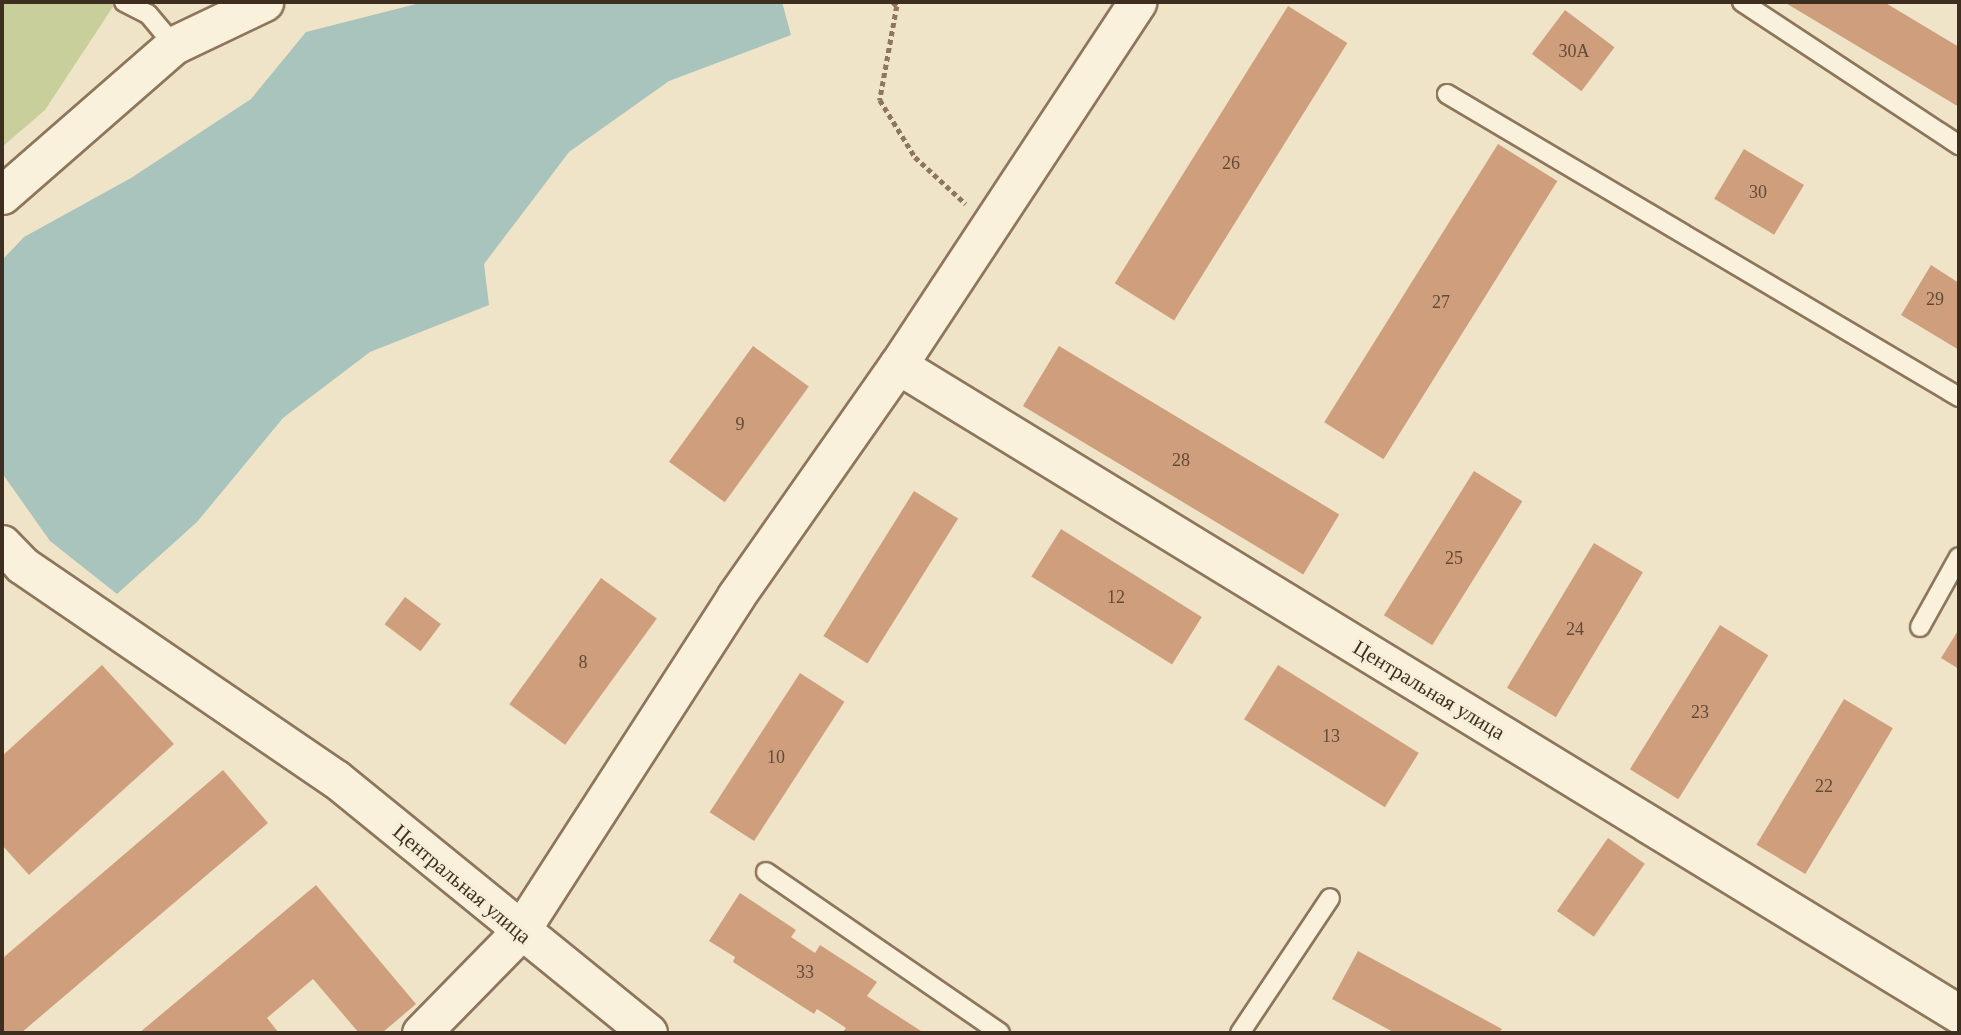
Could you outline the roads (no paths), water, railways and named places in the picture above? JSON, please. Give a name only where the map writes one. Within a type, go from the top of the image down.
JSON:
[{"type":"street","points":[[2,195],[174,45],[264,2]]},
{"type":"street","points":[[421,1033],[519,933],[736,596],[898,365],[1137,2]]},
{"type":"street","name":"Центральная улица","points":[[898,365],[1959,1014]]},
{"type":"street","name":"Центральная улица","points":[[2,544],[22,565],[336,779],[519,933],[648,1033]]},
{"type":"lane","points":[[124,2],[148,14],[174,45]]},
{"type":"lane","points":[[1742,2],[1959,145]]},
{"type":"lane","points":[[1447,94],[1959,397]]},
{"type":"lane","points":[[1920,627],[1959,557]]},
{"type":"lane","points":[[766,872],[1000,1033]]},
{"type":"lane","points":[[1240,1033],[1330,898]]},
{"type":"water","points":[[424,2],[782,2],[791,35],[669,81],[569,152],[484,264],[489,305],[370,352],[283,418],[197,522],[117,594],[50,541],[2,473],[2,260],[24,237],[131,178],[251,99],[306,32]]}]
